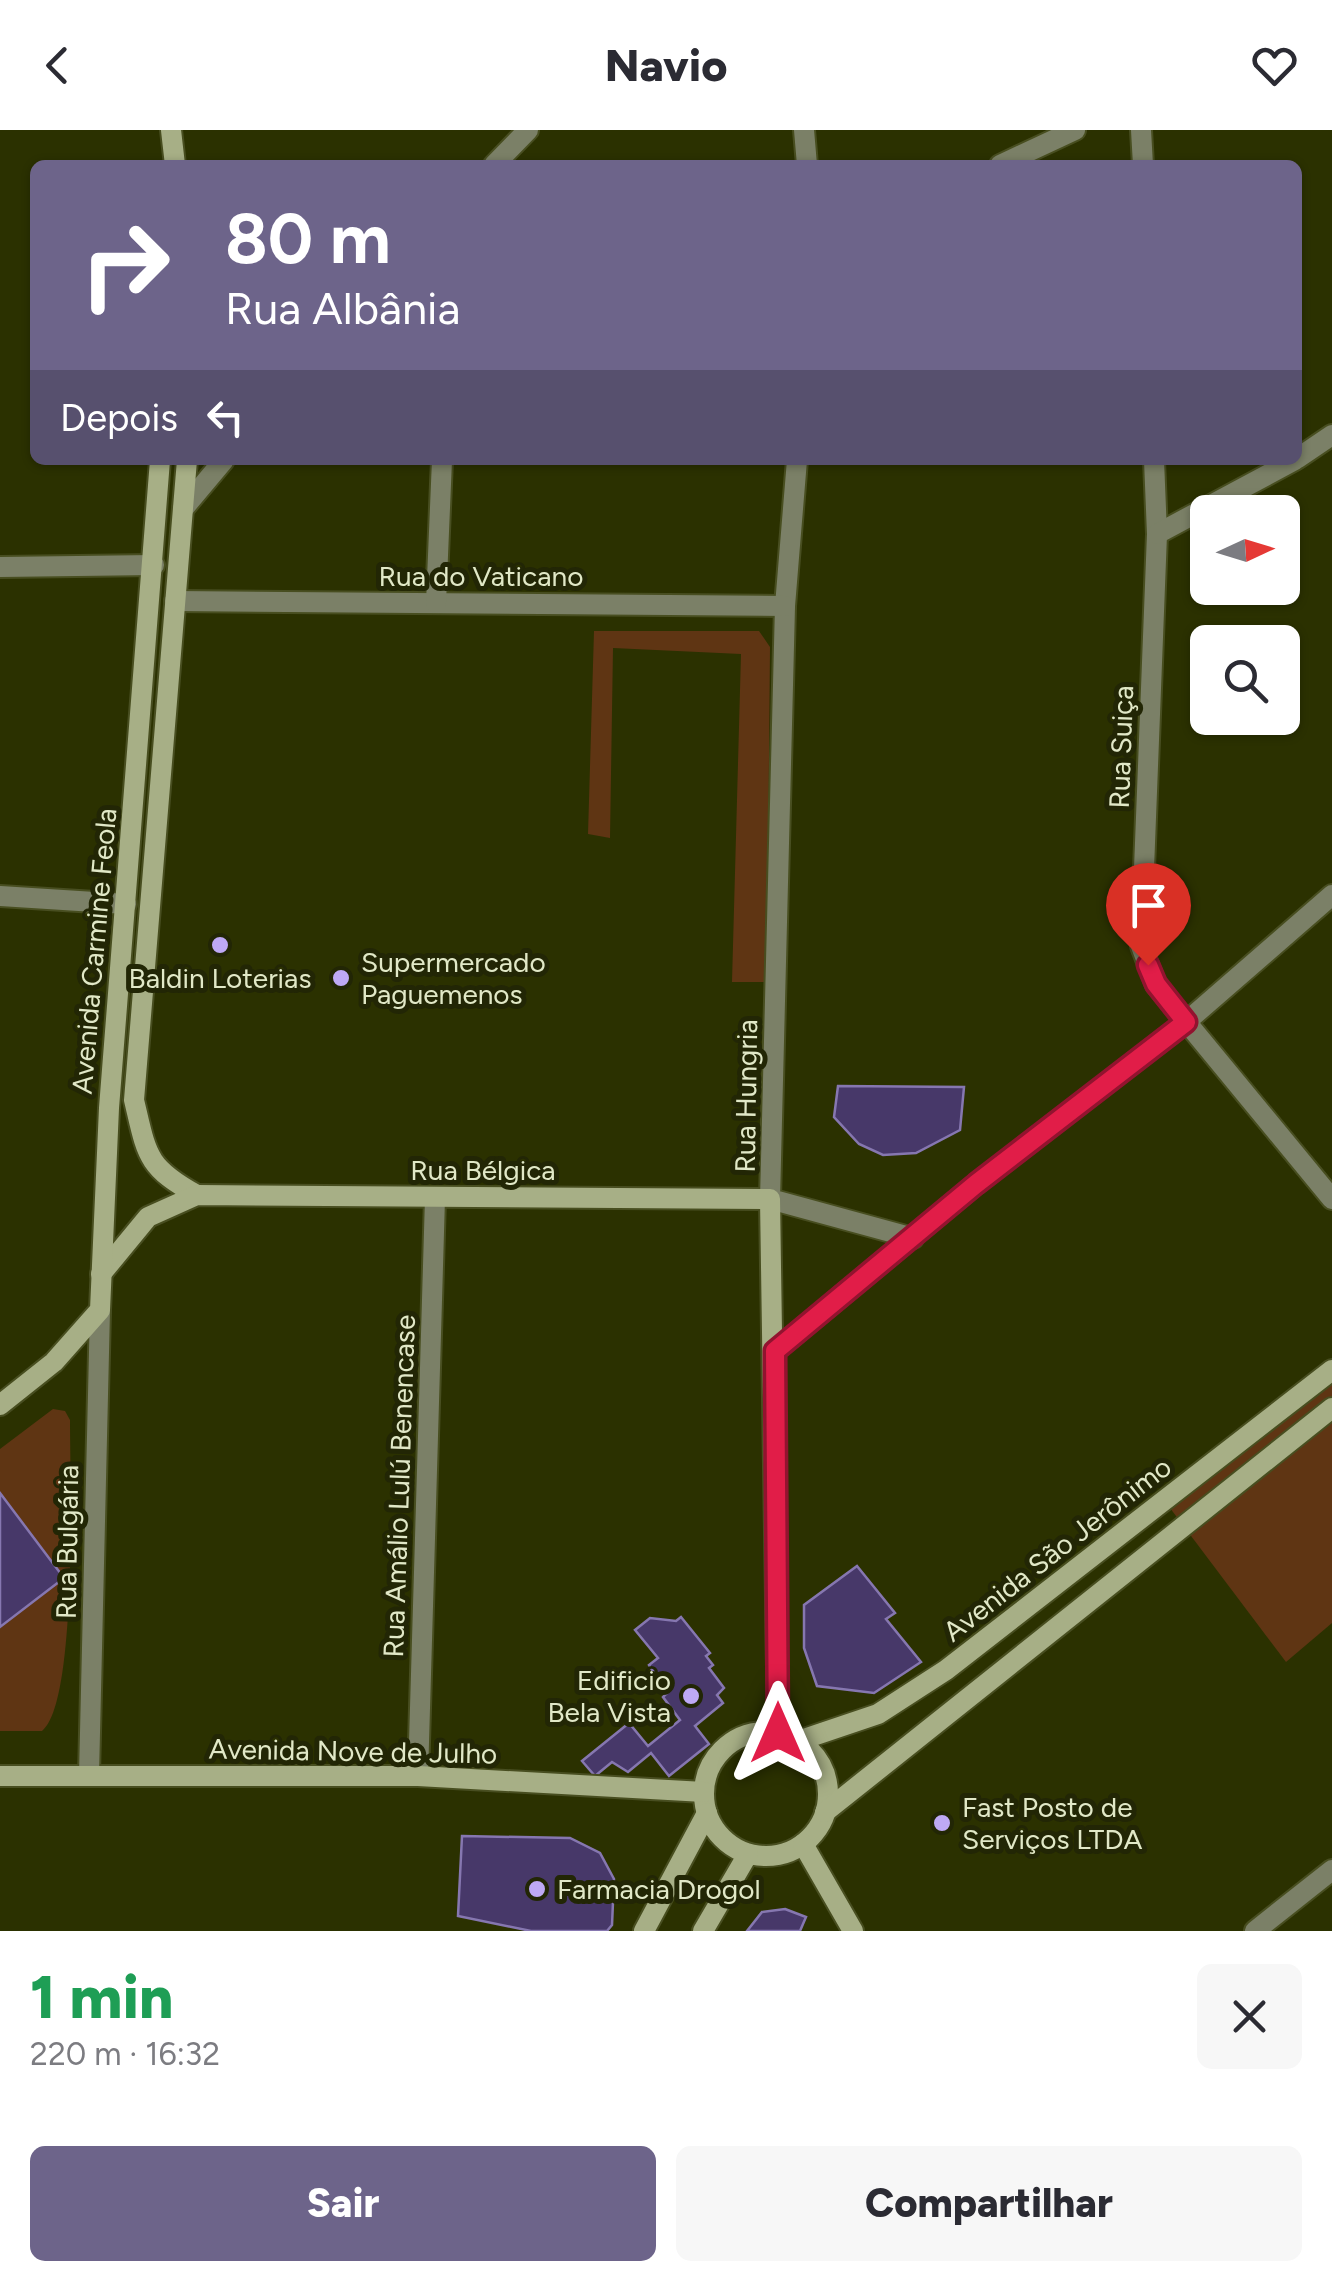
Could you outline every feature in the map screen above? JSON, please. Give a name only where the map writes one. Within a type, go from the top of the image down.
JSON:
[{"type":"main road","points":[[171,130],[174,160]]},
{"type":"main road","name":"Avenida Carmine Feola","points":[[100,1310],[160,465]]},
{"type":"main road","name":"Avenida Carmine Feola","points":[[187,465],[134,1100],[145,1148],[162,1176],[197,1195]]},
{"type":"main road","name":"Rua Bélgica","points":[[101,1274],[148,1217],[197,1195],[770,1200]]},
{"type":"main road","name":"Rua Hungria","points":[[770,1200],[788,1737]]},
{"type":"main road","points":[[0,1404],[54,1362],[100,1310]]},
{"type":"main road","name":"Avenida São Jerônimo","points":[[788,1737],[878,1714],[946,1670],[1332,1370]]},
{"type":"main road","points":[[705,1803],[730,1845],[748,1854],[767,1857],[803,1844],[826,1812],[1332,1408]]},
{"type":"main road","points":[[644,1931],[705,1803],[708,1771],[728,1746],[756,1732],[788,1737],[813,1754],[824,1772],[828,1791],[826,1812]]},
{"type":"main road","name":"Avenida Nove de Julho","points":[[0,1776],[418,1776],[705,1803]]},
{"type":"main road","points":[[803,1844],[853,1931]]},
{"type":"main road","points":[[703,1931],[748,1854]]},
{"type":"street","points":[[499,160],[528,130]]},
{"type":"street","points":[[804,130],[807,160]]},
{"type":"street","points":[[1011,160],[1075,130]]},
{"type":"street","points":[[1141,130],[1142,160]]},
{"type":"street","points":[[1302,455],[1332,435]]},
{"type":"street","points":[[183,509],[220,465]]},
{"type":"street","points":[[436,603],[442,465]]},
{"type":"street","name":"Rua Hungria","points":[[770,1200],[785,606],[797,465]]},
{"type":"street","name":"Rua Suiça","points":[[1154,465],[1157,534],[1141,946],[1156,984],[1332,1200]]},
{"type":"street","points":[[1157,534],[1285,465]]},
{"type":"street","points":[[0,567],[154,565]]},
{"type":"street","name":"Rua do Vaticano","points":[[176,601],[785,606]]},
{"type":"street","points":[[0,896],[126,904]]},
{"type":"street","points":[[775,1351],[976,1184],[1186,1022],[1332,896]]},
{"type":"street","name":"Rua Amálio Lulú Benencase","points":[[418,1776],[436,1198]]},
{"type":"street","points":[[770,1200],[913,1238]]},
{"type":"street","name":"Rua Bulgária","points":[[89,1775],[100,1310]]},
{"type":"street","points":[[1255,1931],[1332,1870]]},
{"type":"shaded area","points":[[594,631],[759,631],[770,647],[767,982],[732,982],[741,654],[613,648],[610,838],[588,834]]},
{"type":"shaded area","points":[[1332,1377],[1332,1623],[1286,1662],[1170,1508]]},
{"type":"shaded area","points":[[53,1409],[65,1411],[70,1420],[70,1585],[62,1678],[54,1712],[42,1731],[0,1731],[0,1449]]},
{"type":"building","points":[[838,1086],[964,1087],[960,1130],[916,1153],[883,1155],[859,1144],[834,1117]]},
{"type":"building","points":[[0,1493],[64,1578],[0,1627]]},
{"type":"building","points":[[857,1566],[895,1613],[886,1619],[921,1662],[874,1693],[817,1686],[804,1648],[804,1605]]},
{"type":"building","name":"Edificio Bela Vista","points":[[681,1617],[710,1653],[706,1656],[713,1665],[709,1668],[724,1688],[717,1695],[723,1703],[695,1726],[709,1744],[669,1776],[651,1753],[628,1772],[612,1762],[595,1776],[582,1761],[629,1723],[648,1746],[680,1720],[663,1697],[667,1693],[649,1665],[658,1658],[635,1630],[650,1618],[676,1621]]},
{"type":"building","name":"Farmacia Drogol","points":[[462,1836],[570,1838],[600,1853],[614,1879],[612,1925],[607,1931],[531,1931],[458,1916]]},
{"type":"building","points":[[785,1909],[806,1917],[800,1931],[747,1931],[762,1912]]},
{"type":"place","name":"Baldin Loterias","points":[[220,945]]},
{"type":"place","name":"Supermercado Paguemenos","points":[[341,978]]},
{"type":"place","name":"Edificio Bela Vista","points":[[691,1696]]},
{"type":"place","name":"Fast Posto de Serviços LTDA","points":[[942,1823]]},
{"type":"place","name":"Farmacia Drogol","points":[[537,1889]]},
{"type":"route","points":[[778,1733],[775,1351],[976,1184],[1186,1022],[1156,984],[1148,965]]}]
